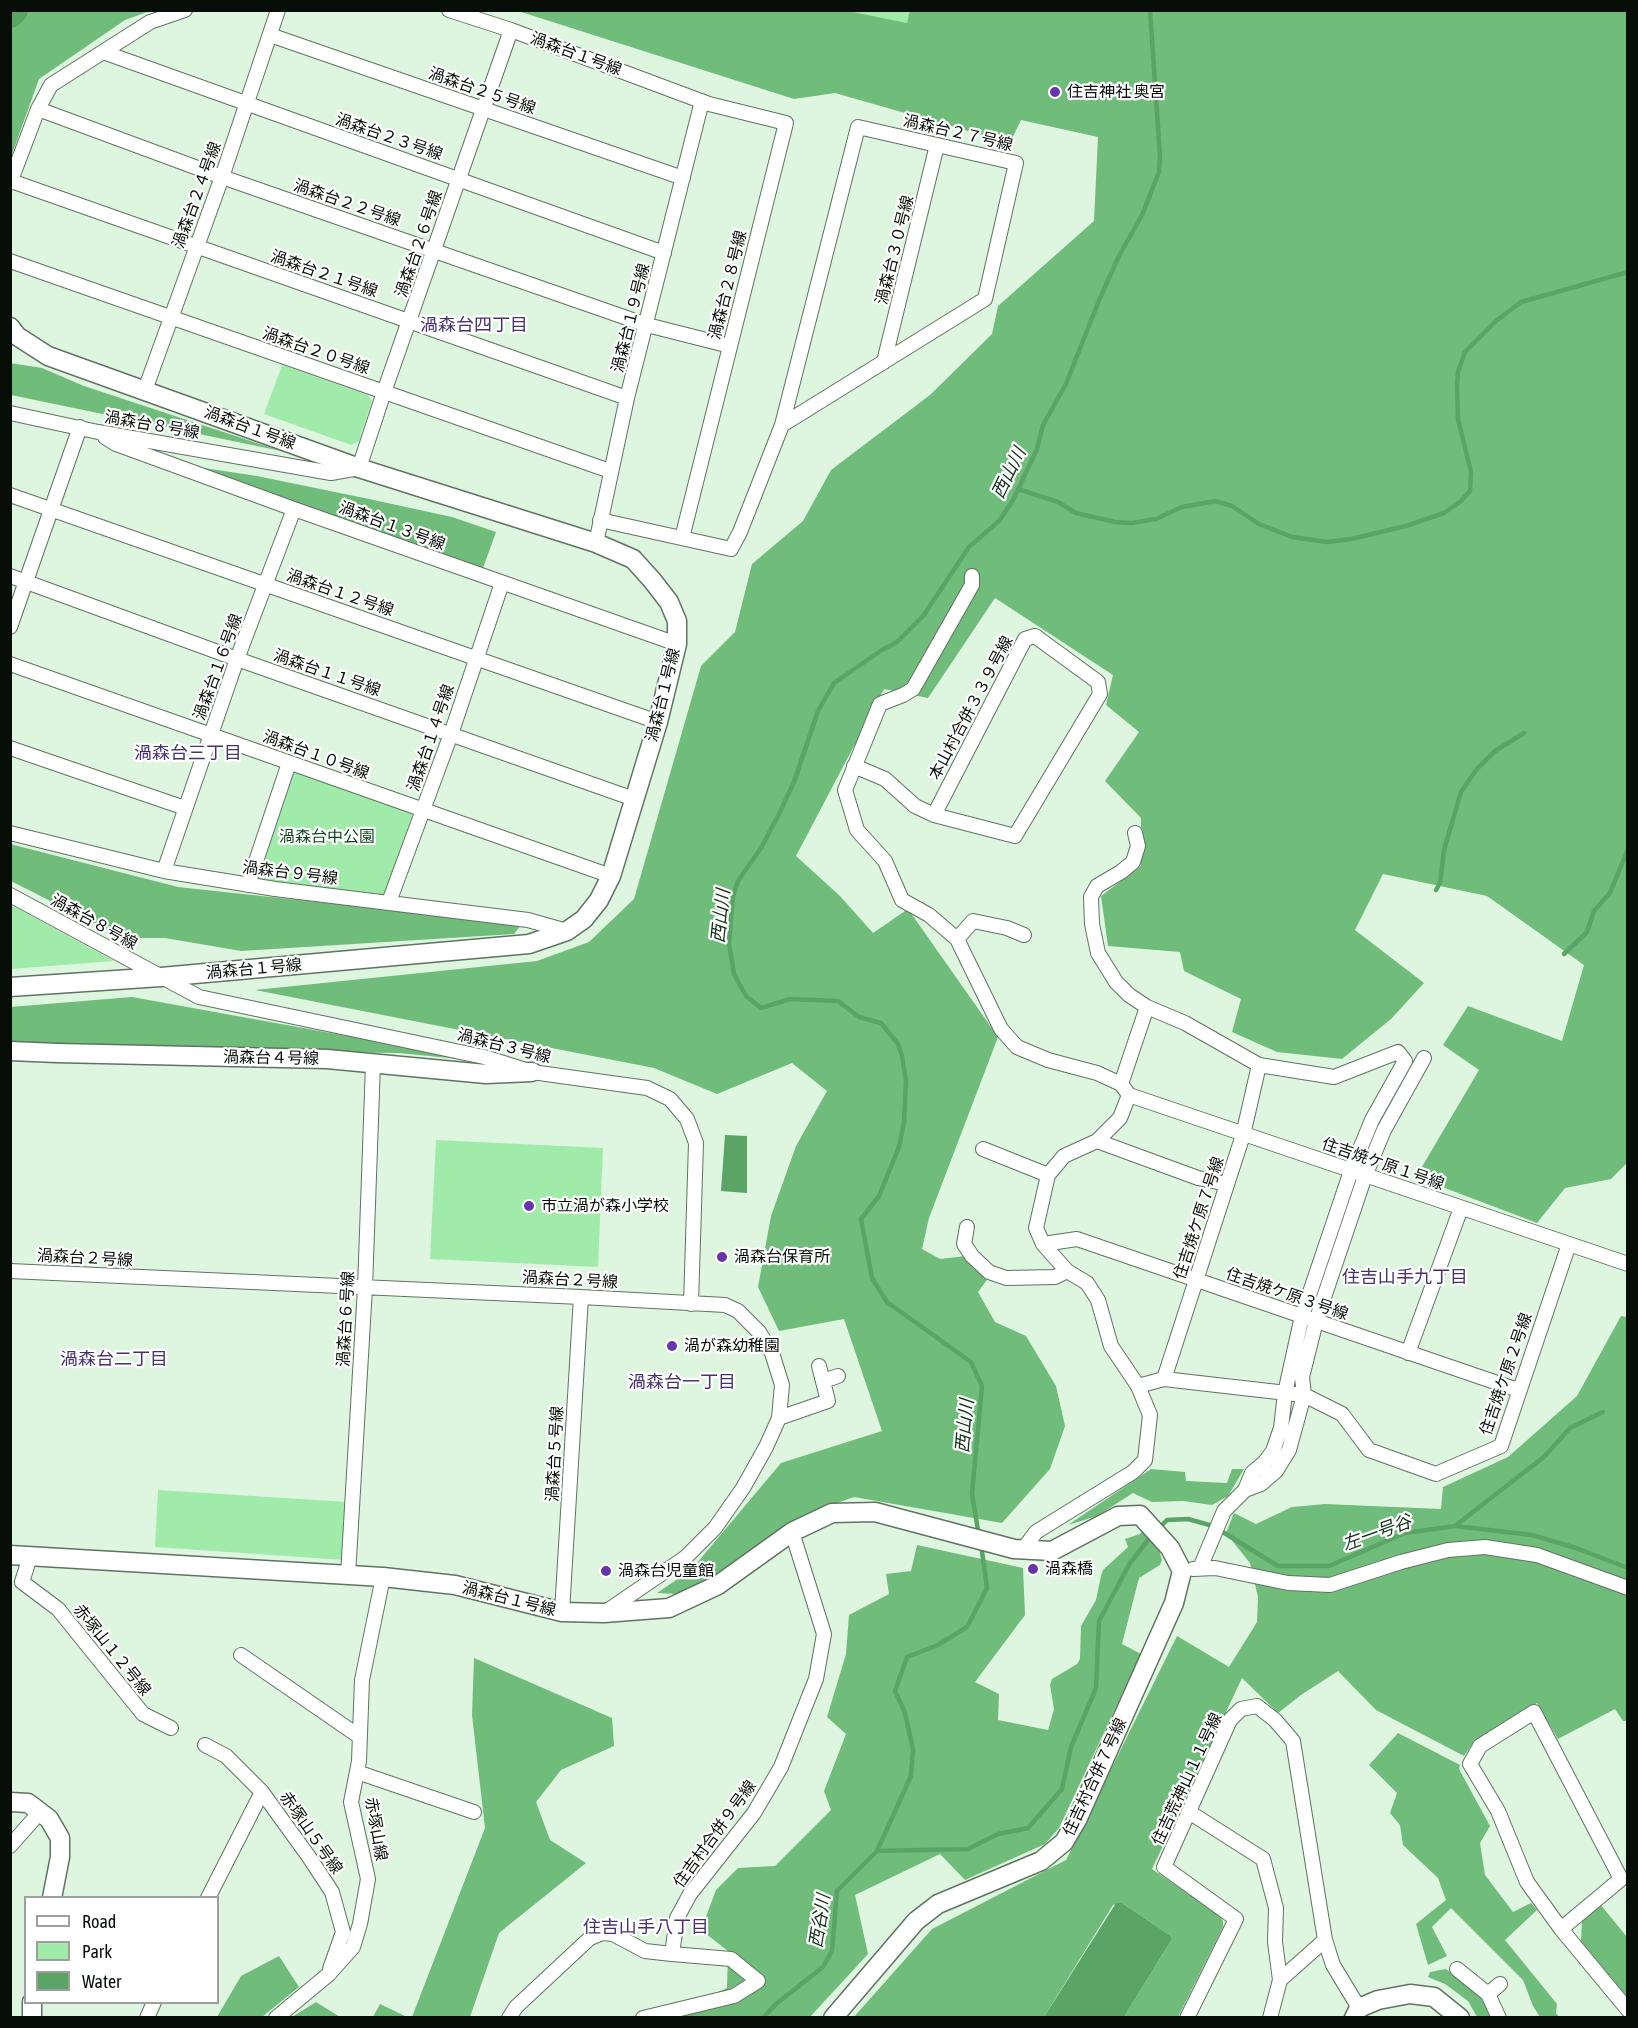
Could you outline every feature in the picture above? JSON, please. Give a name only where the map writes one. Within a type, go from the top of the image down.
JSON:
[{"type":"street","points":[[11,182],[38,109],[51,85],[150,21],[185,10]]},
{"type":"street","name":"渦森台２４号線","points":[[145,390],[222,177],[278,10]]},
{"type":"street","name":"渦森台１号線","points":[[449,10],[511,30],[702,101]]},
{"type":"street","name":"渦森台２６号線","points":[[359,468],[511,30]]},
{"type":"street","name":"渦森台２５号線","points":[[270,35],[683,178]]},
{"type":"street","name":"渦森台２３号線","points":[[103,52],[664,253]]},
{"type":"street","name":"渦森台１９号線","points":[[596,543],[627,398],[702,101]]},
{"type":"street","name":"渦森台２８号線","points":[[682,538],[786,123],[702,101]]},
{"type":"street","name":"渦森台２２号線","points":[[38,109],[222,177],[647,325],[730,346]]},
{"type":"street","name":"渦森台２７号線","points":[[600,520],[731,549],[740,532],[782,425],[858,127],[1016,164],[985,299],[782,425]]},
{"type":"street","name":"渦森台３０号線","points":[[884,362],[937,145]]},
{"type":"street","name":"渦森台２１号線","points":[[11,182],[627,398]]},
{"type":"street","name":"渦森台２０号線","points":[[10,261],[610,471]]},
{"type":"street","name":"渦森台１号線","points":[[10,327],[17,336],[48,356],[359,468],[596,543],[633,559],[669,602],[677,621],[677,644],[658,722],[611,876],[599,900],[584,919],[567,931],[529,944],[161,977],[10,987]]},
{"type":"street","name":"渦森台８号線","points":[[10,413],[99,432],[331,473],[359,468]]},
{"type":"street","points":[[10,627],[80,428]]},
{"type":"street","name":"渦森台１３号線","points":[[99,432],[116,444],[677,644]]},
{"type":"street","name":"渦森台１２号線","points":[[10,495],[658,722]]},
{"type":"street","name":"渦森台１６号線","points":[[164,871],[237,659],[294,509]]},
{"type":"street","name":"渦森台１１号線","points":[[10,576],[634,799]]},
{"type":"street","points":[[972,576],[972,585],[913,689],[880,704],[845,790],[857,830],[885,861],[902,900],[929,915],[957,939],[973,921],[1007,927],[1024,935]]},
{"type":"street","name":"渦森台１４号線","points":[[389,902],[451,734],[502,583]]},
{"type":"street","name":"本山村合併３３９号線","points":[[854,766],[885,779],[915,806],[934,815],[1015,836],[1100,694],[1098,682],[1035,636],[1025,639],[934,815]]},
{"type":"street","name":"渦森台１０号線","points":[[10,664],[611,876]]},
{"type":"street","points":[[10,748],[185,808]]},
{"type":"street","points":[[248,885],[289,763]]},
{"type":"street","name":"渦森台９号線","points":[[10,833],[164,871],[248,885],[528,920],[567,931]]},
{"type":"street","points":[[1135,833],[1138,846],[1133,862],[1097,886],[1091,897],[1092,924],[1098,953],[1116,982],[1129,995],[1148,1007],[1185,1023],[1259,1065],[1334,1077],[1398,1052],[1405,1061],[1372,1120],[1351,1171],[1302,1316],[1285,1393],[1281,1428],[1273,1450],[1264,1463],[1252,1473],[1245,1490],[1224,1511],[1206,1553],[1191,1570]]},
{"type":"street","name":"渦森台８号線","points":[[10,895],[161,977]]},
{"type":"street","name":"住吉焼ケ原１号線","points":[[957,939],[1001,1029],[1017,1047],[1048,1060],[1096,1072],[1125,1090],[1243,1134],[1628,1264]]},
{"type":"street","name":"渦森台３号線","points":[[161,977],[199,997],[484,1057],[532,1072],[647,1088],[670,1099],[687,1119],[696,1143],[691,1304]]},
{"type":"street","points":[[1018,1550],[1036,1532],[1133,1472],[1145,1460],[1150,1415],[1137,1386],[1111,1346],[1098,1300],[1087,1283],[1066,1271],[1043,1244],[1036,1228],[1048,1175],[1064,1156],[1097,1141],[1120,1118],[1125,1090],[1148,1007]]},
{"type":"street","name":"渦森台４号線","points":[[10,1051],[327,1059],[486,1074],[532,1072]]},
{"type":"street","points":[[1245,1490],[1261,1484],[1276,1471],[1289,1450],[1304,1395],[1302,1377],[1316,1321],[1365,1176],[1384,1130],[1424,1058]]},
{"type":"street","name":"渦森台６号線","points":[[348,1575],[365,1288],[373,1064]]},
{"type":"street","name":"住吉焼ケ原７号線","points":[[1164,1380],[1243,1134],[1259,1065]]},
{"type":"street","points":[[1097,1141],[1198,1178],[1227,1184]]},
{"type":"street","points":[[983,1149],[1048,1175]]},
{"type":"street","points":[[1408,1353],[1461,1208]]},
{"type":"street","points":[[967,1227],[964,1244],[972,1256],[989,1272],[1006,1278],[1055,1277],[1066,1271]]},
{"type":"street","name":"住吉焼ケ原３号線","points":[[1043,1244],[1077,1239],[1518,1390]]},
{"type":"street","name":"住吉焼ケ原２号線","points":[[1137,1386],[1164,1380],[1304,1395],[1342,1414],[1369,1450],[1436,1474],[1501,1446],[1569,1244]]},
{"type":"street","name":"渦森台２号線","points":[[10,1270],[725,1305],[738,1311],[759,1332],[772,1353],[782,1385],[779,1418],[743,1488],[715,1528],[686,1557],[604,1613]]},
{"type":"street","name":"渦森台５号線","points":[[562,1612],[581,1297]]},
{"type":"street","points":[[779,1418],[828,1401],[819,1366]]},
{"type":"street","points":[[823,1381],[838,1376]]},
{"type":"street","name":"渦森台１号線","points":[[10,1555],[383,1577],[455,1585],[562,1612],[604,1613],[669,1608],[718,1585],[792,1532],[832,1513],[875,1512],[1018,1550],[1052,1551],[1118,1516],[1140,1515],[1191,1570]]},
{"type":"street","name":"住吉村合併９号線","points":[[672,1954],[677,1918],[690,1894],[754,1812],[781,1767],[816,1679],[824,1634],[792,1532]]},
{"type":"street","points":[[1191,1570],[1215,1568],[1288,1583],[1330,1586],[1448,1550],[1485,1546],[1537,1555],[1628,1588]]},
{"type":"street","name":"赤塚山１２号線","points":[[30,1557],[22,1582],[58,1609],[143,1714],[171,1728]]},
{"type":"street","name":"住吉村合併７号線","points":[[833,2018],[916,1921],[938,1904],[1041,1862],[1065,1842],[1191,1570]]},
{"type":"street","name":"赤塚山線","points":[[276,2018],[329,1974],[353,1947],[360,1924],[368,1879],[351,1802],[357,1772],[362,1680],[383,1577]]},
{"type":"street","points":[[241,1655],[360,1737]]},
{"type":"street","name":"住吉荒神山１１号線","points":[[1187,2018],[1236,1919],[1164,1867],[1230,1720],[1241,1708],[1257,1706],[1275,1720],[1293,1741],[1325,1940],[1333,1965],[1356,2013]]},
{"type":"street","points":[[1561,1929],[1621,1879],[1534,1712],[1480,1746],[1470,1764],[1498,1811],[1527,1882],[1561,1929],[1628,2010]]},
{"type":"street","points":[[205,1745],[226,1756],[262,1792]]},
{"type":"street","points":[[357,1772],[474,1812]]},
{"type":"street","name":"赤塚山５号線","points":[[209,1896],[262,1792],[332,1892],[343,1932],[329,1974]]},
{"type":"street","points":[[10,1802],[28,1803],[49,1819],[60,1838],[60,1857],[52,1896]]},
{"type":"street","points":[[10,1846],[40,1812]]},
{"type":"street","points":[[1189,1812],[1263,1859],[1276,1908],[1275,1942],[1280,1980],[1270,2018]]},
{"type":"street","points":[[509,2018],[516,2007],[590,1938],[602,1933],[613,1934],[645,1951],[731,1959],[758,1981],[734,1996],[644,2018]]},
{"type":"street","points":[[1280,1980],[1325,1940]]},
{"type":"street","points":[[1457,1970],[1488,1994],[1499,2018]]},
{"type":"street","points":[[1488,1994],[1500,1984]]},
{"type":"street","points":[[1356,2013],[1378,2000],[1410,1994],[1434,1997],[1460,2018]]},
{"type":"street","points":[[147,2018],[153,2004]]},
{"type":"green space","points":[[843,11],[910,11],[907,23]]},
{"type":"green space","points":[[282,365],[368,395],[372,401],[359,441],[351,445],[264,414]]},
{"type":"green space","name":"渦森台中公園","points":[[293,771],[413,813],[385,896],[258,880]]},
{"type":"green space","points":[[11,905],[114,961],[11,969]]},
{"type":"green space","points":[[436,1140],[603,1148],[598,1267],[430,1259]]},
{"type":"green space","points":[[158,1490],[348,1502],[344,1560],[155,1547]]},
{"type":"shaded area","points":[[11,10],[150,11],[125,20],[39,79],[11,157]]},
{"type":"shaded area","points":[[843,10],[907,23],[910,10],[1627,11],[1628,1162],[1611,1179],[1565,1188],[1537,1223],[1416,1177],[1479,1070],[1443,1045],[1468,1006],[1562,1041],[1584,965],[1487,896],[1383,874],[1355,930],[1424,983],[1391,1019],[1342,1059],[1277,1052],[1232,1032],[1241,999],[1184,971],[1180,952],[1108,946],[1101,896],[1141,866],[1141,818],[1105,781],[1139,732],[1106,705],[1113,675],[995,598],[928,698],[884,689],[796,856],[840,896],[873,933],[908,909],[998,1037],[929,1218],[922,1249],[940,1259],[966,1256],[989,1277],[978,1292],[995,1322],[1026,1336],[1056,1386],[1065,1426],[1050,1469],[1002,1523],[854,1497],[811,1512],[701,1586],[677,1594],[657,1593],[691,1570],[781,1463],[882,1431],[844,1319],[779,1331],[758,1287],[771,1216],[796,1146],[827,1091],[792,1063],[717,1094],[654,1068],[255,990],[537,961],[589,942],[634,899],[701,666],[735,632],[752,564],[803,521],[831,470],[930,395],[992,334],[998,306],[1094,221],[1098,137],[1021,120],[1010,143],[835,93],[794,99],[518,11]]},
{"type":"shaded area","points":[[10,363],[42,368],[84,386],[281,451],[11,395]]},
{"type":"shaded area","points":[[164,462],[257,476],[369,499],[452,517],[496,532],[483,568]]},
{"type":"shaded area","points":[[10,844],[178,887],[522,924],[514,934],[241,951],[165,938],[123,938],[11,881]]},
{"type":"shaded area","points":[[132,997],[479,1061],[399,1053],[182,1050],[11,1041],[10,1007]]},
{"type":"shaded area","points":[[1621,1316],[1627,1317],[1627,1721],[1623,1721],[1615,1709],[1558,1739],[1537,1703],[1474,1741],[1464,1756],[1376,1710],[1338,1671],[1278,1713],[1242,1678],[1152,1869],[1219,1915],[1223,1921],[1223,1927],[1178,2017],[1124,2017],[1172,1939],[1171,1936],[1122,1903],[1118,1903],[1113,1905],[1044,2017],[853,2018],[932,1929],[1066,1860],[1177,1636],[1229,1667],[1257,1622],[1258,1597],[1250,1563],[1226,1533],[1234,1513],[1256,1524],[1292,1507],[1325,1504],[1441,1509],[1443,1487],[1508,1457],[1577,1396]]},
{"type":"shaded area","points":[[1151,1469],[1185,1472],[1186,1481],[1227,1483],[1232,1469],[1244,1469],[1228,1496],[1212,1505],[1183,1501],[1152,1502],[1133,1493],[1097,1516],[1068,1525]]},
{"type":"shaded area","points":[[1143,1529],[1157,1543],[1162,1560],[1160,1565],[1139,1578],[1122,1644],[1141,1654],[1059,1828],[1045,1844],[965,1880],[940,1854],[855,1895],[868,1954],[810,2017],[664,2018],[727,1988],[728,1951],[701,1930],[716,1890],[738,1868],[775,1866],[831,1810],[824,1791],[846,1734],[827,1717],[846,1654],[849,1615],[889,1594],[886,1574],[911,1571],[917,1545],[1023,1568],[1025,1615],[975,1682],[999,1694],[998,1720],[1048,1730],[1054,1709],[1050,1685],[1052,1679],[1077,1664],[1080,1659],[1081,1626],[1096,1600],[1103,1570],[1128,1547],[1125,1539],[1140,1534]]},
{"type":"shaded area","points":[[474,1658],[612,1718],[614,1746],[561,1770],[536,1802],[550,1840],[586,1863],[499,1933],[470,2017],[412,2017],[485,1828],[472,1715]]},
{"type":"shaded area","points":[[1398,1733],[1460,1765],[1459,1769],[1490,1826],[1480,1843],[1485,1875],[1513,1912],[1531,1903],[1537,1910],[1505,1940],[1557,2004],[1556,2013],[1559,2017],[1540,2017],[1523,1980],[1451,1908],[1432,1927],[1447,1956],[1428,1965],[1416,1924],[1446,1900],[1438,1878],[1403,1845],[1400,1825],[1390,1813],[1397,1793],[1369,1765]]},
{"type":"shaded area","points":[[1600,1904],[1627,1937],[1627,1997],[1581,1941],[1582,1921]]},
{"type":"shaded area","points":[[279,1956],[299,1987],[262,2017],[217,2017],[241,1976]]},
{"type":"shaded area","points":[[1446,1969],[1467,1983],[1481,1998],[1492,2017],[1477,2017],[1468,2001],[1445,1984],[1428,1977],[1430,1972]]},
{"type":"shaded area","points":[[316,2002],[340,2017],[292,2017]]},
{"type":"shaded area","points":[[380,2004],[407,2017],[373,2017]]},
{"type":"water","points":[[725,1135],[747,1136],[747,1193],[721,1191]]},
{"type":"water","points":[[1116,1903],[1122,1903],[1171,1936],[1172,1939],[1124,2017],[1044,2017]]},
{"type":"waterway","points":[[10,14],[14,10]]},
{"type":"waterway","name":"西山川","points":[[979,1536],[972,1494],[982,1386],[971,1362],[887,1302],[872,1278],[861,1219],[879,1196],[899,1147],[904,1122],[906,1081],[898,1044],[881,1023],[859,1017],[838,1001],[790,999],[761,1008],[746,996],[734,974],[729,944],[733,897],[738,881],[761,848],[779,814],[794,782],[818,711],[834,683],[897,642],[924,615],[969,547],[999,521],[1013,500],[1037,449],[1043,425],[1066,384],[1100,298],[1119,256],[1142,215],[1159,172],[1160,156],[1150,10]]},
{"type":"waterway","points":[[1018,489],[1058,502],[1076,513],[1115,522],[1132,523],[1156,519],[1182,507],[1215,501],[1232,506],[1259,524],[1292,537],[1327,542],[1351,539],[1406,526],[1444,513],[1460,502],[1470,491],[1471,472],[1458,419],[1458,372],[1465,352],[1496,321],[1521,302],[1628,272]]},
{"type":"waterway","points":[[1436,890],[1440,883],[1444,850],[1461,792],[1476,770],[1495,751],[1524,733]]},
{"type":"waterway","points":[[1564,954],[1587,932],[1594,911],[1610,893],[1628,849]]},
{"type":"waterway","points":[[1455,1526],[1545,1456],[1570,1428],[1603,1412]]},
{"type":"waterway","name":"左一号谷","points":[[1159,1528],[1167,1520],[1188,1519],[1213,1526],[1278,1566],[1329,1566],[1405,1533],[1455,1526],[1532,1535],[1576,1548],[1628,1568]]},
{"type":"waterway","points":[[877,1851],[968,1849],[998,1834],[1028,1828],[1062,1789],[1071,1747],[1096,1688],[1099,1621],[1130,1563],[1153,1534]]},
{"type":"waterway","name":"西山川","points":[[763,2018],[776,2004],[823,1967],[832,1951],[837,1891],[877,1851],[911,1776],[913,1749],[905,1713],[895,1691],[907,1657],[938,1645],[967,1627],[987,1588],[981,1544]]},
{"type":"place","name":"住吉神社 奥宮","points":[[1055,92]]},
{"type":"place","name":"市立渦が森小学校","points":[[529,1206]]},
{"type":"place","name":"渦森台保育所","points":[[722,1257]]},
{"type":"place","name":"渦が森幼稚園","points":[[672,1346]]},
{"type":"place","name":"渦森橋","points":[[1033,1569]]},
{"type":"place","name":"渦森台児童館","points":[[606,1571]]},
{"type":"district","name":"渦森台四丁目","points":[[474,325]]},
{"type":"district","name":"渦森台三丁目","points":[[188,753]]},
{"type":"district","name":"住吉山手九丁目","points":[[1405,1277]]},
{"type":"district","name":"渦森台二丁目","points":[[114,1359]]},
{"type":"district","name":"渦森台一丁目","points":[[682,1382]]},
{"type":"district","name":"住吉山手八丁目","points":[[646,1927]]},
{"type":"water label","name":"西谷川","points":[[820,1921]]}]
